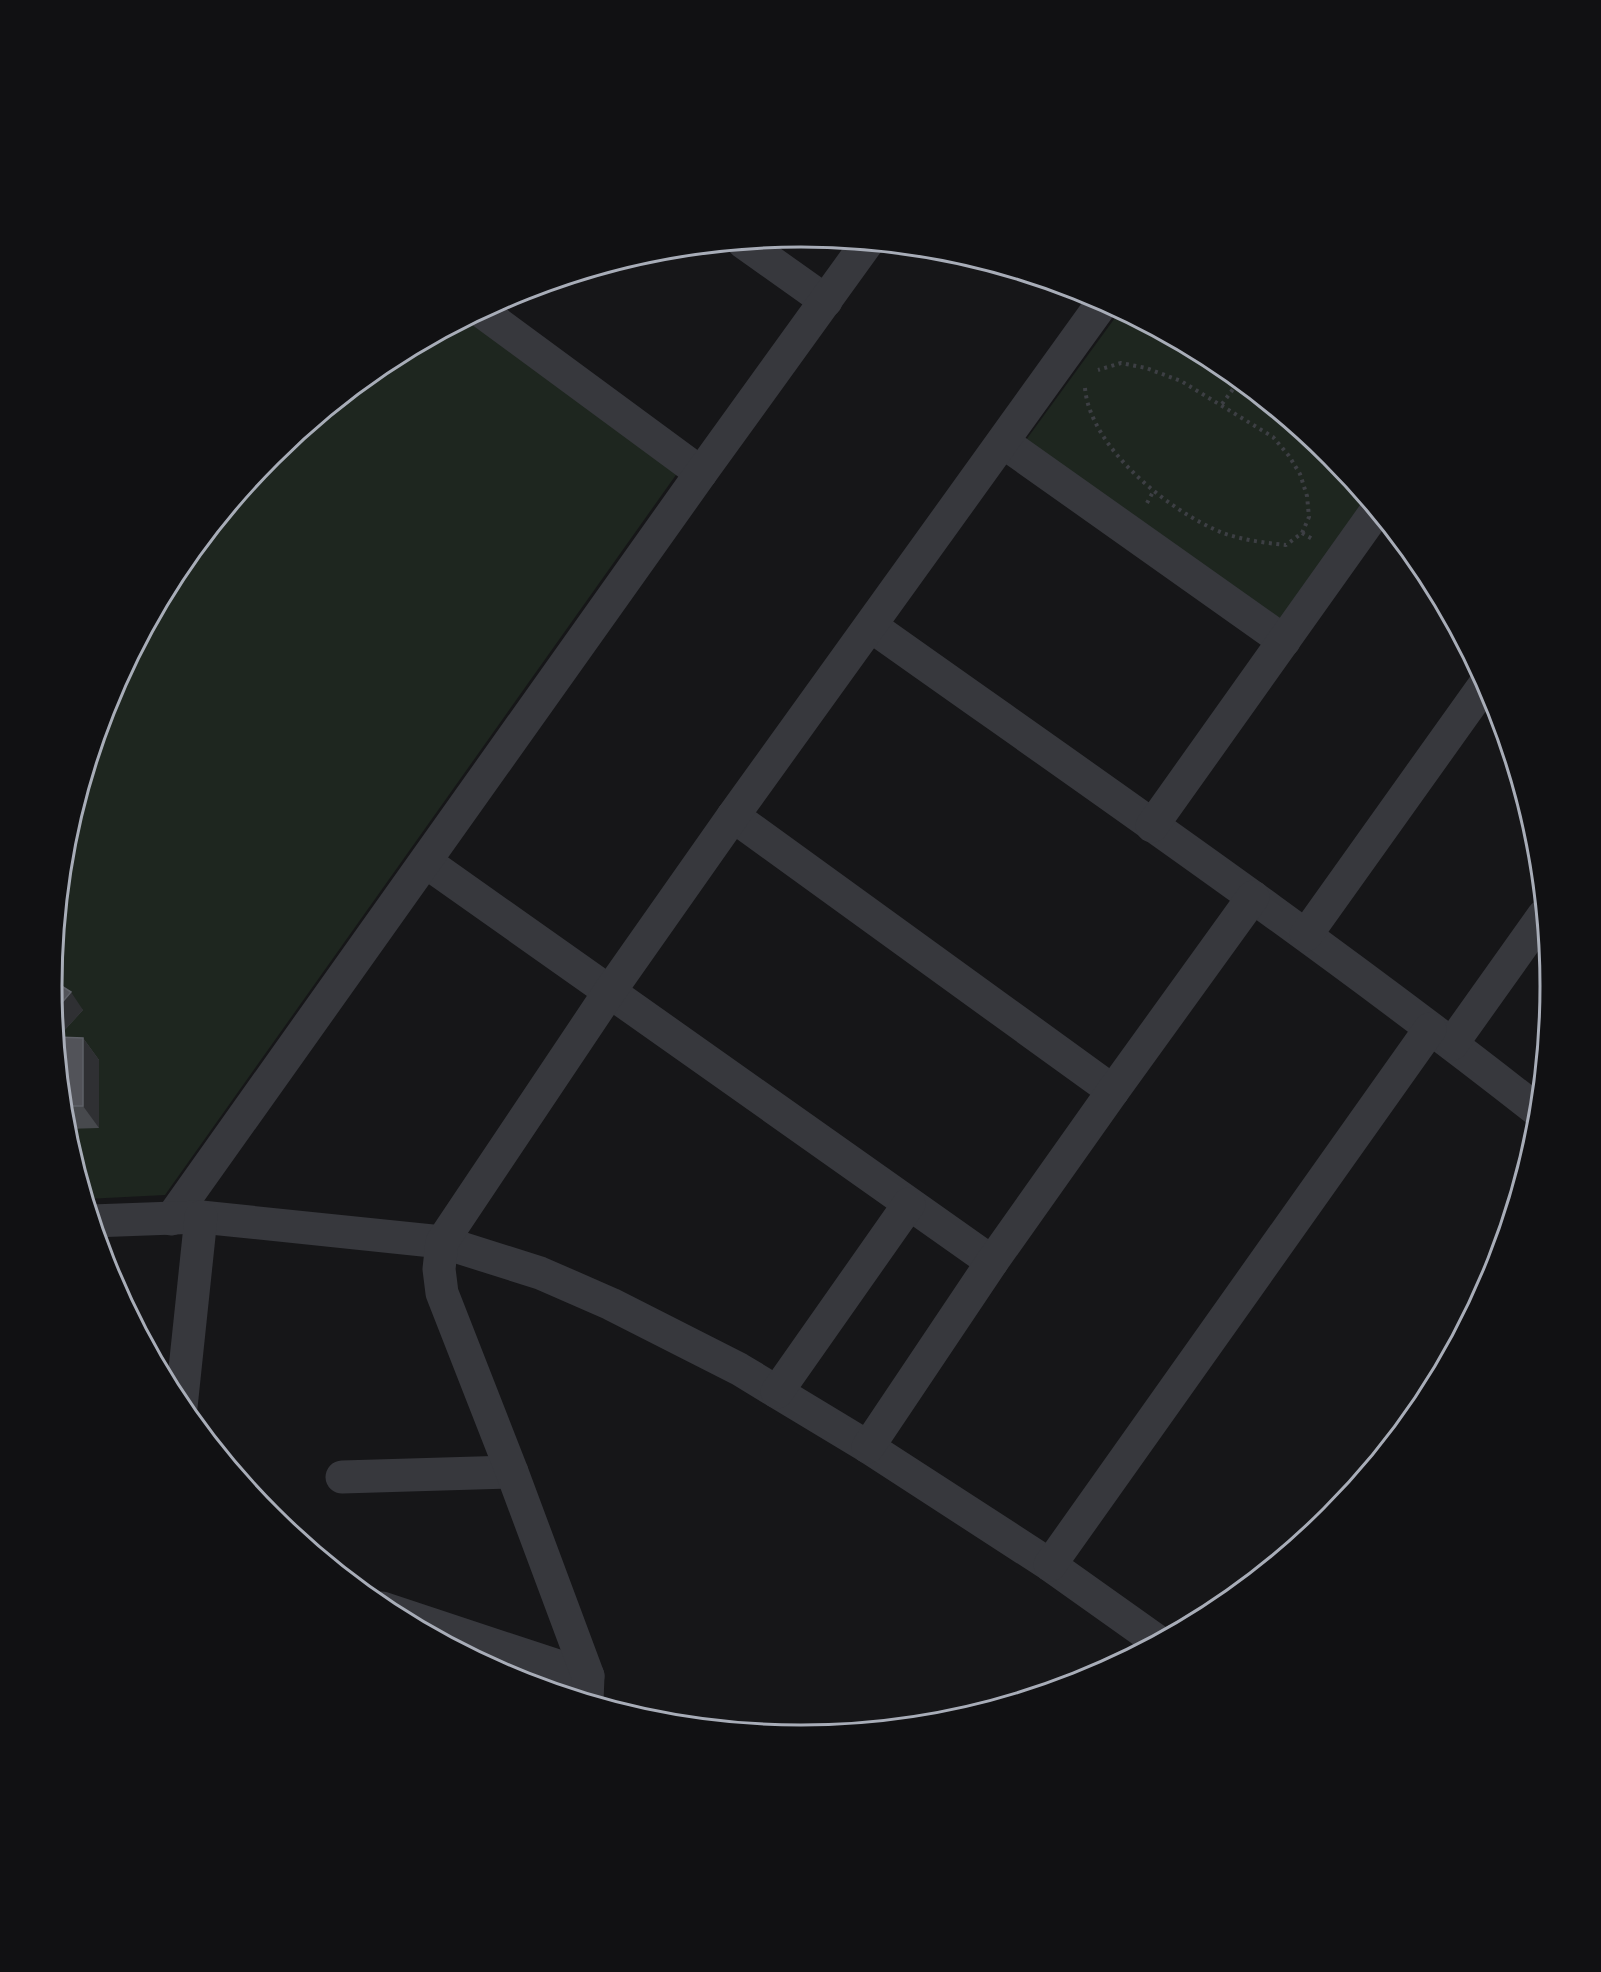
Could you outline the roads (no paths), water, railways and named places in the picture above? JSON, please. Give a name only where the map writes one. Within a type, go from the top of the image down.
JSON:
[{"type":"street","points":[[753,249],[826,301]]},
{"type":"street","points":[[181,1389],[186,1218],[426,862],[862,250]]},
{"type":"street","points":[[587,1689],[512,1472],[442,1293],[439,1269],[441,1242],[610,992],[733,816],[1003,442],[1073,367],[1099,310]]},
{"type":"street","points":[[488,316],[701,473]]},
{"type":"street","points":[[1003,442],[1284,641]]},
{"type":"street","points":[[1152,826],[1372,518]]},
{"type":"street","points":[[871,626],[1306,935],[1529,1104]]},
{"type":"street","points":[[1306,935],[1479,693]]},
{"type":"street","points":[[733,816],[1113,1091]]},
{"type":"street","points":[[426,862],[992,1262]]},
{"type":"street","points":[[868,1447],[992,1262],[1253,897]]},
{"type":"street","points":[[1050,1565],[1441,1036],[1537,924]]},
{"type":"street","points":[[777,1392],[909,1204]]},
{"type":"street","points":[[100,1221],[186,1218],[441,1242],[540,1273],[611,1304],[738,1369],[777,1392],[868,1447],[1050,1565],[1151,1636]]},
{"type":"street","points":[[342,1477],[512,1472]]},
{"type":"street","points":[[441,1631],[587,1689]]}]
